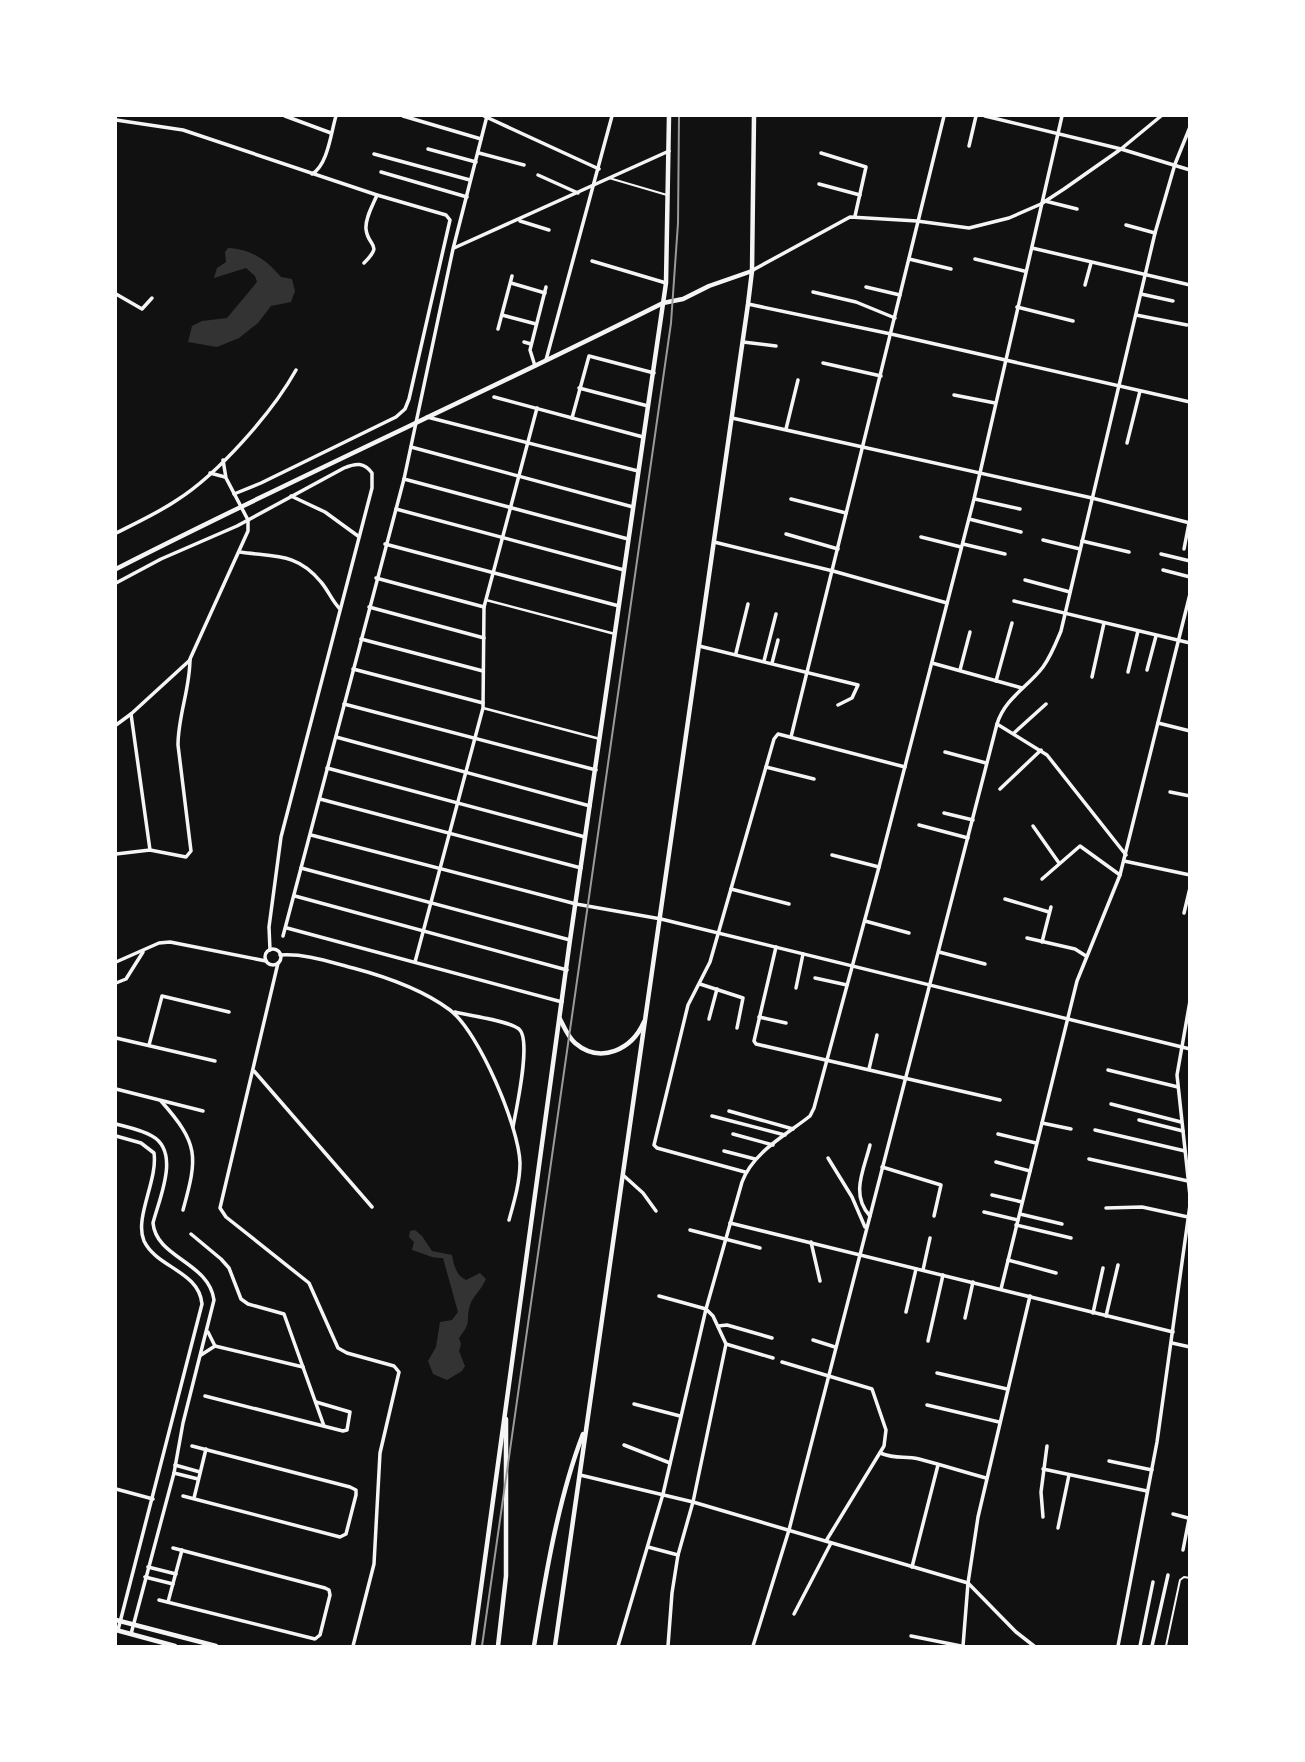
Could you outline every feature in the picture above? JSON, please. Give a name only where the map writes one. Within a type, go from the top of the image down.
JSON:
[{"type":"main road","points":[[473,1647],[570,940],[666,283],[669,116]]},
{"type":"main road","points":[[555,1647],[748,304],[752,271],[754,116]]},
{"type":"main road","points":[[116,569],[234,509],[546,362],[663,303],[682,299],[752,271]]},
{"type":"main road","points":[[559,1018],[574,1043],[589,1051],[609,1052],[622,1050],[630,1044],[647,1015]]},
{"type":"main road","points":[[498,1647],[506,1558],[505,1411]]},
{"type":"main road","points":[[534,1647],[545,1579],[586,1427]]},
{"type":"main road","points":[[118,1621],[216,1647]]},
{"type":"main road","points":[[117,1630],[175,1647]]},
{"type":"street","points":[[285,116],[331,133]]},
{"type":"street","points":[[312,174],[323,161],[336,116]]},
{"type":"street","points":[[403,116],[481,139]]},
{"type":"street","points":[[283,936],[404,479],[453,249],[486,116],[599,169]]},
{"type":"street","points":[[546,362],[612,116]]},
{"type":"street","points":[[791,737],[944,116]]},
{"type":"street","points":[[969,146],[976,116]]},
{"type":"street","points":[[985,116],[1121,149],[1189,170]]},
{"type":"street","points":[[618,1647],[663,1494],[706,1309],[745,1172],[755,1159],[810,1116],[814,1108],[974,499],[1062,116]]},
{"type":"street","points":[[752,271],[855,216],[918,221],[969,229],[1009,218],[1043,203],[1121,149],[1161,116]]},
{"type":"street","points":[[116,120],[183,130],[328,180],[446,215],[450,220],[407,405],[396,417],[234,494]]},
{"type":"street","points":[[753,1647],[789,1530],[931,985],[986,762],[1004,707],[1042,668],[1053,651],[1065,614],[1155,233],[1189,127]]},
{"type":"street","points":[[428,149],[476,162]]},
{"type":"street","points":[[453,249],[669,151]]},
{"type":"street","points":[[478,153],[524,165]]},
{"type":"street","points":[[821,153],[865,165],[866,172],[855,216]]},
{"type":"street","points":[[374,154],[471,181]]},
{"type":"street","points":[[323,161],[323,171],[328,180]]},
{"type":"street","points":[[381,172],[467,197]]},
{"type":"street","points":[[538,175],[578,193]]},
{"type":"street","points":[[820,184],[860,195]]},
{"type":"street","points":[[364,263],[374,253],[375,248],[366,232],[366,226],[377,195]]},
{"type":"street","points":[[1043,203],[1077,209]]},
{"type":"street","points":[[518,221],[549,230]]},
{"type":"street","points":[[1126,225],[1155,233]]},
{"type":"street","points":[[1031,247],[1189,285]]},
{"type":"street","points":[[908,259],[951,269]]},
{"type":"street","points":[[975,259],[1025,272]]},
{"type":"street","points":[[592,261],[666,283]]},
{"type":"street","points":[[1085,285],[1091,263]]},
{"type":"street","points":[[498,329],[512,276]]},
{"type":"street","points":[[510,283],[545,290],[531,344],[530,354],[535,367]]},
{"type":"street","points":[[866,287],[900,295]]},
{"type":"street","points":[[813,292],[856,302],[895,318]]},
{"type":"street","points":[[116,294],[142,309],[152,298]]},
{"type":"street","points":[[1141,294],[1173,301]]},
{"type":"street","points":[[748,304],[1189,402]]},
{"type":"street","points":[[1017,307],[1073,321]]},
{"type":"street","points":[[1136,314],[1187,326]]},
{"type":"street","points":[[502,315],[536,324]]},
{"type":"street","points":[[524,342],[531,344]]},
{"type":"street","points":[[743,342],[776,346]]},
{"type":"street","points":[[572,418],[588,358],[654,373]]},
{"type":"street","points":[[823,363],[881,376]]},
{"type":"street","points":[[116,533],[179,499],[210,473],[274,405],[296,370]]},
{"type":"street","points":[[786,430],[798,380]]},
{"type":"street","points":[[579,388],[648,406]]},
{"type":"street","points":[[1128,443],[1140,391]]},
{"type":"street","points":[[954,395],[995,403]]},
{"type":"street","points":[[494,397],[643,437]]},
{"type":"street","points":[[415,962],[483,706],[484,607],[537,408]]},
{"type":"street","points":[[428,417],[638,471]]},
{"type":"street","points":[[732,418],[1092,498],[1189,523],[1184,549]]},
{"type":"street","points":[[411,447],[633,507]]},
{"type":"street","points":[[116,725],[190,659],[240,552],[248,531],[248,520],[226,478],[223,460]]},
{"type":"street","points":[[116,583],[161,559],[248,520],[353,464],[366,467],[372,473],[373,480],[359,537],[281,837],[269,927],[270,950],[265,956],[266,961]]},
{"type":"street","points":[[210,473],[226,478]]},
{"type":"street","points":[[404,479],[628,539]]},
{"type":"street","points":[[292,496],[325,512],[359,537]]},
{"type":"street","points":[[791,499],[846,513]]},
{"type":"street","points":[[974,499],[1020,509]]},
{"type":"street","points":[[396,509],[624,570]]},
{"type":"street","points":[[968,519],[1021,532]]},
{"type":"street","points":[[786,534],[838,549]]},
{"type":"street","points":[[921,537],[1005,554]]},
{"type":"street","points":[[1043,540],[1080,550]]},
{"type":"street","points":[[1082,541],[1129,552]]},
{"type":"street","points":[[714,542],[947,603]]},
{"type":"street","points":[[385,544],[619,606]]},
{"type":"street","points":[[240,552],[280,555],[303,565],[322,583],[340,609]]},
{"type":"street","points":[[1161,554],[1189,561]]},
{"type":"street","points":[[1163,570],[1189,576]]},
{"type":"street","points":[[376,578],[484,607]]},
{"type":"street","points":[[1025,580],[1070,592]]},
{"type":"street","points":[[1001,1289],[1067,1019],[1086,956],[1126,855],[1189,594]]},
{"type":"street","points":[[486,599],[615,634]]},
{"type":"street","points":[[1014,601],[1189,643]]},
{"type":"street","points":[[736,654],[748,604]]},
{"type":"street","points":[[369,607],[484,638]]},
{"type":"street","points":[[764,661],[776,614]]},
{"type":"street","points":[[996,681],[1012,623]]},
{"type":"street","points":[[1093,677],[1104,623]]},
{"type":"street","points":[[1128,672],[1138,631]]},
{"type":"street","points":[[960,670],[970,632]]},
{"type":"street","points":[[1147,670],[1156,636]]},
{"type":"street","points":[[361,639],[483,671]]},
{"type":"street","points":[[772,663],[778,640]]},
{"type":"street","points":[[699,646],[858,685],[852,698],[838,705]]},
{"type":"street","points":[[116,854],[150,850],[186,856],[190,854],[178,731],[189,682],[190,659]]},
{"type":"street","points":[[932,663],[1022,688]]},
{"type":"street","points":[[352,669],[600,739]]},
{"type":"street","points":[[344,703],[596,770]]},
{"type":"street","points":[[1013,734],[1046,704]]},
{"type":"street","points":[[131,714],[150,850]]},
{"type":"street","points":[[1157,723],[1189,731]]},
{"type":"street","points":[[997,724],[1041,750],[1126,855]]},
{"type":"street","points":[[745,1172],[654,1147],[688,1004],[710,962],[774,739],[778,734],[905,767]]},
{"type":"street","points":[[336,737],[590,806]]},
{"type":"street","points":[[1000,789],[1041,750]]},
{"type":"street","points":[[945,752],[986,762]]},
{"type":"street","points":[[327,768],[586,838]]},
{"type":"street","points":[[766,768],[814,779]]},
{"type":"street","points":[[1170,792],[1189,796]]},
{"type":"street","points":[[320,799],[581,868]]},
{"type":"street","points":[[944,813],[973,820]]},
{"type":"street","points":[[919,825],[968,839]]},
{"type":"street","points":[[1033,826],[1059,863]]},
{"type":"street","points":[[310,834],[576,904],[661,919],[1189,1049]]},
{"type":"street","points":[[1042,879],[1080,846],[1120,875]]},
{"type":"street","points":[[832,855],[879,867]]},
{"type":"street","points":[[1124,861],[1189,875]]},
{"type":"street","points":[[301,868],[570,940]]},
{"type":"street","points":[[1184,913],[1189,888]]},
{"type":"street","points":[[731,889],[789,904]]},
{"type":"street","points":[[294,896],[566,970]]},
{"type":"street","points":[[1005,899],[1050,910],[1042,942]]},
{"type":"street","points":[[865,921],[909,933]]},
{"type":"street","points":[[286,927],[562,1002]]},
{"type":"street","points":[[1027,938],[1074,949],[1086,956]]},
{"type":"street","points":[[116,962],[159,943],[170,942],[271,964],[278,963]]},
{"type":"street","points":[[776,947],[754,1041],[756,1044],[1000,1100]]},
{"type":"street","points":[[116,983],[127,979],[144,950]]},
{"type":"street","points":[[270,950],[276,950],[280,956],[221,1197],[222,1211],[309,1283],[338,1348],[394,1366],[400,1371],[380,1453],[374,1564],[353,1647]]},
{"type":"street","points":[[939,952],[985,964]]},
{"type":"street","points":[[796,988],[803,954]]},
{"type":"street","points":[[280,956],[301,956],[388,978],[408,986],[452,1012],[468,1029],[478,1045],[513,1129],[520,1164],[509,1220]]},
{"type":"street","points":[[815,978],[848,985]]},
{"type":"street","points":[[700,984],[744,999],[737,1028]]},
{"type":"street","points":[[709,1019],[717,989]]},
{"type":"street","points":[[149,1045],[162,996],[229,1012]]},
{"type":"street","points":[[1189,1001],[1177,1069],[1189,1196]]},
{"type":"street","points":[[452,1012],[512,1025],[522,1032],[525,1040],[513,1129]]},
{"type":"street","points":[[759,1017],[786,1023]]},
{"type":"street","points":[[869,1069],[877,1035]]},
{"type":"street","points":[[116,1038],[215,1061]]},
{"type":"street","points":[[1108,1070],[1178,1087]]},
{"type":"street","points":[[254,1071],[372,1207]]},
{"type":"street","points":[[116,1089],[203,1111]]},
{"type":"street","points":[[161,1101],[181,1123],[192,1148],[194,1161],[183,1210]]},
{"type":"street","points":[[1111,1104],[1181,1122]]},
{"type":"street","points":[[729,1111],[793,1129]]},
{"type":"street","points":[[712,1116],[785,1135]]},
{"type":"street","points":[[1139,1121],[1183,1132]]},
{"type":"street","points":[[1042,1123],[1071,1129]]},
{"type":"street","points":[[116,1124],[153,1136],[165,1151],[167,1161],[153,1231],[161,1243],[209,1283],[214,1300],[183,1423],[174,1473],[131,1634]]},
{"type":"street","points":[[1095,1130],[1185,1151]]},
{"type":"street","points":[[733,1133],[773,1145]]},
{"type":"street","points":[[998,1134],[1037,1143]]},
{"type":"street","points":[[116,1136],[141,1143],[154,1153],[153,1177],[142,1223],[144,1240],[151,1250],[190,1279],[197,1286],[202,1298],[201,1312],[117,1630]]},
{"type":"street","points":[[870,1145],[858,1193],[870,1216]]},
{"type":"street","points":[[724,1151],[755,1159]]},
{"type":"street","points":[[828,1158],[852,1197],[866,1229]]},
{"type":"street","points":[[1089,1159],[1188,1181]]},
{"type":"street","points":[[996,1162],[1030,1171]]},
{"type":"street","points":[[882,1167],[941,1185],[934,1216]]},
{"type":"street","points":[[623,1175],[656,1211]]},
{"type":"street","points":[[992,1195],[1022,1202]]},
{"type":"street","points":[[1118,1647],[1148,1492],[1187,1252],[1189,1205]]},
{"type":"street","points":[[1106,1208],[1147,1208],[1188,1217]]},
{"type":"street","points":[[984,1212],[1071,1238]]},
{"type":"street","points":[[1019,1214],[1062,1224]]},
{"type":"street","points":[[730,1223],[1173,1332]]},
{"type":"street","points":[[690,1230],[760,1248]]},
{"type":"street","points":[[191,1234],[229,1268],[241,1300],[284,1314],[324,1426]]},
{"type":"street","points":[[923,1270],[930,1238]]},
{"type":"street","points":[[811,1242],[820,1281]]},
{"type":"street","points":[[1008,1261],[1056,1273]]},
{"type":"street","points":[[1106,1316],[1118,1265]]},
{"type":"street","points":[[1093,1313],[1103,1268]]},
{"type":"street","points":[[906,1312],[916,1269]]},
{"type":"street","points":[[928,1341],[943,1275]]},
{"type":"street","points":[[965,1318],[973,1282]]},
{"type":"street","points":[[659,1296],[706,1309],[726,1344],[693,1502],[678,1555],[668,1647]]},
{"type":"street","points":[[911,1636],[962,1647],[968,1583],[986,1478],[1030,1296]]},
{"type":"street","points":[[718,1326],[727,1325],[772,1338]]},
{"type":"street","points":[[207,1331],[215,1346]]},
{"type":"street","points":[[813,1340],[835,1346]]},
{"type":"street","points":[[1172,1343],[1189,1347]]},
{"type":"street","points":[[726,1344],[773,1358]]},
{"type":"street","points":[[201,1355],[215,1346],[303,1367]]},
{"type":"street","points":[[782,1362],[868,1386],[875,1392],[886,1430],[886,1440],[828,1542],[794,1614]]},
{"type":"street","points":[[937,1373],[1007,1389]]},
{"type":"street","points":[[205,1396],[346,1431],[350,1412],[316,1402]]},
{"type":"street","points":[[634,1404],[680,1416]]},
{"type":"street","points":[[927,1405],[999,1422]]},
{"type":"street","points":[[175,1409],[186,1412]]},
{"type":"street","points":[[173,1420],[183,1423]]},
{"type":"street","points":[[183,1496],[340,1537],[345,1534],[356,1495],[353,1488],[192,1446]]},
{"type":"street","points":[[624,1446],[670,1463]]},
{"type":"street","points":[[1043,1517],[1046,1447]]},
{"type":"street","points":[[194,1499],[206,1449]]},
{"type":"street","points":[[879,1453],[892,1458],[912,1457],[986,1478]]},
{"type":"street","points":[[1109,1461],[1152,1469]]},
{"type":"street","points":[[175,1465],[200,1472]]},
{"type":"street","points":[[912,1567],[938,1465]]},
{"type":"street","points":[[1043,1469],[1148,1492]]},
{"type":"street","points":[[174,1473],[198,1479]]},
{"type":"street","points":[[580,1475],[693,1502],[968,1583],[1007,1624],[1034,1647]]},
{"type":"street","points":[[1058,1528],[1069,1475]]},
{"type":"street","points":[[116,1489],[153,1499]]},
{"type":"street","points":[[1174,1514],[1189,1519],[1183,1550]]},
{"type":"street","points":[[648,1547],[678,1555]]},
{"type":"street","points":[[159,1600],[313,1639],[320,1635],[329,1590],[173,1548]]},
{"type":"street","points":[[169,1602],[182,1550]]},
{"type":"street","points":[[148,1567],[176,1574]]},
{"type":"street","points":[[1152,1647],[1168,1575]]},
{"type":"street","points":[[145,1577],[173,1584]]},
{"type":"street","points":[[1140,1647],[1153,1582]]},
{"type":"lane","points":[[608,178],[668,195]]},
{"type":"lane","points":[[1166,1647],[1180,1580],[1189,1578]]},
{"type":"shaded area","points":[[228,248],[251,253],[270,265],[281,277],[292,279],[295,291],[291,302],[271,306],[258,323],[239,338],[217,347],[188,342],[192,326],[202,321],[227,318],[257,282],[255,276],[246,268],[214,278],[217,268],[226,262],[225,252]]},
{"type":"shaded area","points":[[415,1230],[432,1251],[452,1255],[460,1276],[466,1280],[480,1273],[486,1279],[471,1302],[467,1324],[459,1338],[459,1351],[465,1366],[462,1371],[447,1380],[433,1374],[428,1361],[436,1347],[440,1322],[452,1320],[458,1312],[443,1258],[412,1250],[414,1242],[409,1237],[410,1231]]},
{"type":"railway","points":[[482,1646],[671,323],[678,223],[679,116]]}]
